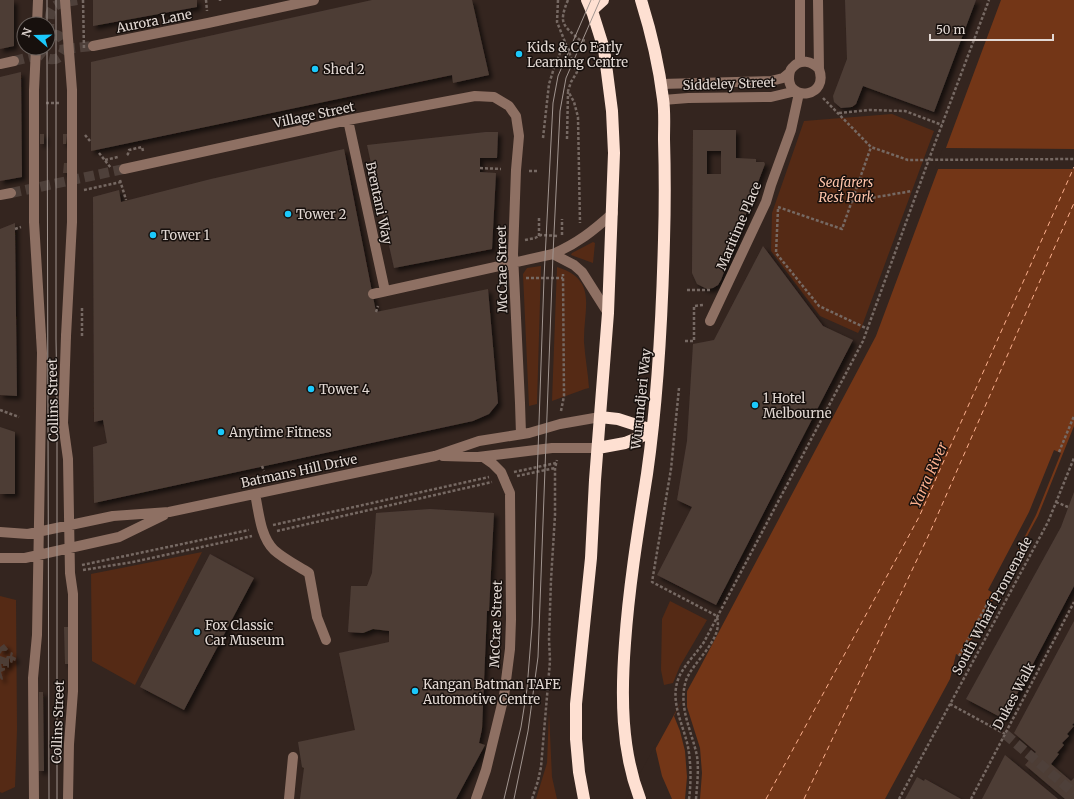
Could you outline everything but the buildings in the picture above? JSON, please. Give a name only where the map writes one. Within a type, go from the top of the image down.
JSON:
[{"type":"highway","points":[[584,799],[579,772],[576,739],[576,704],[591,558],[608,313],[613,213],[614,153],[608,75],[601,37],[591,5],[603,0]]},
{"type":"highway","name":"Wurundjeri Way","points":[[640,799],[630,768],[624,721],[623,682],[627,618],[658,381],[663,303],[665,185],[663,100],[661,84],[651,34],[641,0]]},
{"type":"highway","points":[[600,418],[618,419],[652,431]]},
{"type":"highway","points":[[598,448],[625,443],[652,431]]},
{"type":"street","points":[[37,16],[38,0]]},
{"type":"street","name":"Collins Street","points":[[65,0],[72,90],[72,215],[63,424],[68,459],[70,573],[73,594],[73,691],[69,744],[68,799]]},
{"type":"street","name":"Aurora Lane","points":[[93,46],[314,0]]},
{"type":"street","points":[[800,0],[800,62]]},
{"type":"street","points":[[818,0],[819,69],[821,80],[817,89],[809,94],[798,92],[789,83],[789,73],[792,68],[800,62],[811,63],[819,69]]},
{"type":"street","name":"Collins Street","points":[[34,799],[33,678],[37,635],[42,353],[34,222],[34,90],[36,56]]},
{"type":"street","points":[[0,64],[14,61]]},
{"type":"street","name":"Siddeley Street","points":[[661,84],[771,81],[783,78],[789,73]]},
{"type":"street","points":[[729,82],[729,97]]},
{"type":"street","name":"Siddeley Street","points":[[663,100],[771,97],[798,92]]},
{"type":"street","name":"Maritime Place","points":[[710,321],[766,202],[792,126],[798,92]]},
{"type":"street","name":"Village Street","points":[[124,169],[348,120],[475,96],[494,97],[509,106]]},
{"type":"street","name":"McCrae Street","points":[[509,106],[516,116],[519,136],[516,170],[513,262],[521,434]]},
{"type":"street","name":"Brentani Way","points":[[348,120],[385,291]]},
{"type":"street","points":[[0,195],[11,193]]},
{"type":"street","points":[[373,294],[553,254],[572,246],[585,238],[613,213]]},
{"type":"street","points":[[553,254],[574,265],[582,272],[608,313]]},
{"type":"street","name":"Batmans Hill Drive","points":[[0,532],[28,534],[114,516],[169,512],[435,456],[479,441],[521,434],[560,424],[600,418]]},
{"type":"street","name":"Batmans Hill Drive","points":[[435,456],[483,457],[542,449],[598,448]]},
{"type":"street","name":"McCrae Street","points":[[476,799],[498,722],[507,676],[510,619],[510,493],[504,477],[493,464],[483,457]]},
{"type":"street","points":[[255,494],[263,531],[269,543],[275,550],[309,573],[317,617],[326,640]]},
{"type":"street","name":"Batmans Hill Drive","points":[[0,558],[15,559],[38,555],[118,537],[169,512]]},
{"type":"street","points":[[307,606],[313,595]]},
{"type":"street","points":[[289,799],[293,757]]},
{"type":"path","points":[[206,0],[207,4]]},
{"type":"path","points":[[558,0],[556,19],[577,72]]},
{"type":"path","points":[[568,0],[562,18],[566,28],[581,41],[601,37]]},
{"type":"path","points":[[689,799],[691,774],[689,752],[677,711],[675,696],[680,677],[704,642],[868,329],[929,159],[989,0]]},
{"type":"path","points":[[543,138],[549,84],[565,41]]},
{"type":"path","points":[[817,89],[871,147],[908,160],[1074,159]]},
{"type":"path","points":[[566,140],[568,91]]},
{"type":"path","points":[[41,103],[64,103]]},
{"type":"path","points":[[838,113],[868,110],[905,111],[942,125]]},
{"type":"path","points":[[129,150],[142,147],[143,151],[132,153]]},
{"type":"path","points":[[868,329],[819,306],[776,253],[778,207],[842,229],[871,147]]},
{"type":"path","points":[[480,168],[501,169]]},
{"type":"path","points":[[528,171],[538,171]]},
{"type":"path","points":[[83,191],[121,182]]},
{"type":"path","points":[[852,202],[912,191]]},
{"type":"path","points":[[539,217],[539,236],[562,236],[562,219]]},
{"type":"path","points":[[15,229],[22,227]]},
{"type":"path","points":[[514,279],[563,278]]},
{"type":"path","points":[[679,388],[671,470],[652,582],[717,616]]},
{"type":"path","points":[[560,424],[562,403]]},
{"type":"path","points":[[0,410],[19,417]]},
{"type":"path","points":[[1059,452],[1074,416]]},
{"type":"path","points":[[532,799],[541,767],[550,661],[550,580],[555,515],[555,468],[558,448]]},
{"type":"path","name":"South Wharf Promenade","points":[[899,799],[1048,522],[1074,458]]},
{"type":"path","points":[[82,570],[133,562],[504,477],[556,463]]},
{"type":"path","points":[[262,466],[264,471]]},
{"type":"path","points":[[82,565],[263,531],[504,477],[555,468]]},
{"type":"path","points":[[1056,502],[1068,507]]},
{"type":"path","points":[[959,656],[992,592]]},
{"type":"path","name":"Dukes Walk","points":[[971,799],[1074,602]]},
{"type":"path","points":[[696,799],[698,772],[697,756],[684,711],[683,696],[685,682],[689,674],[706,652],[716,632],[718,624],[717,616]]},
{"type":"path","points":[[950,704],[1005,734]]},
{"type":"green space","name":"Seafarers Rest Park","points":[[892,114],[934,131],[862,326],[858,333],[820,316],[771,251],[772,213],[804,121]]},
{"type":"green space","points":[[593,242],[595,243],[593,263],[571,255],[572,253]]},
{"type":"green space","points":[[541,266],[537,404],[529,406],[523,274],[527,268]]},
{"type":"green space","points":[[557,267],[570,273],[579,280],[584,288],[586,307],[584,342],[589,388],[552,401]]},
{"type":"green space","points":[[202,552],[135,685],[92,661],[91,574]]},
{"type":"green space","points":[[0,596],[16,600],[17,730],[15,787],[2,793],[0,792]]},
{"type":"green space","points":[[670,601],[707,620],[680,666],[673,683],[664,685],[661,670],[662,619]]},
{"type":"green space","points":[[549,712],[552,777],[557,799],[536,799],[547,763]]},
{"type":"water","name":"Yarra River","points":[[1001,0],[1074,0],[1074,426],[1038,516],[962,657],[956,654],[950,679],[885,799],[628,799],[697,673],[876,336]]},
{"type":"pier","points":[[943,148],[1074,149],[1074,169],[935,169]]},
{"type":"pier","points":[[1054,450],[1061,453],[1036,515],[995,594],[988,590],[1029,512]]},
{"type":"pier","points":[[687,690],[687,707],[700,748],[702,773],[700,799],[685,799],[687,777],[685,751],[680,731],[674,716]]},
{"type":"pier","points":[[655,746],[662,776],[672,799],[626,799]]},
{"type":"ferry route","points":[[766,799],[919,517],[1074,167]]},
{"type":"ferry route","points":[[804,799],[931,530],[1074,203]]},
{"type":"tunnel","points":[[50,16],[52,8],[61,3],[77,0]]},
{"type":"tunnel","points":[[44,56],[46,58],[56,59],[61,56],[64,51],[63,41],[60,37],[56,35]]},
{"type":"tunnel","points":[[65,49],[93,46]]},
{"type":"tunnel","points":[[14,61],[34,56]]},
{"type":"tunnel","points":[[11,193],[124,169]]},
{"type":"tunnel","points":[[1005,734],[1074,793]]},
{"type":"tram line","points":[[47,0],[47,16]]},
{"type":"tram line","points":[[56,0],[57,799]]},
{"type":"tram line","points":[[504,799],[521,727],[527,689],[532,626],[544,278],[553,103],[558,76],[591,0]]},
{"type":"tram line","points":[[514,799],[528,731],[538,657],[553,254],[560,111],[566,78],[600,0]]},
{"type":"tram line","points":[[47,56],[49,799]]},
{"type":"place","name":"Kids & Co Early Learning Centre","points":[[519,54]]},
{"type":"place","name":"Shed 2","points":[[315,69]]},
{"type":"place","name":"Tower 2","points":[[288,214]]},
{"type":"place","name":"Tower 1","points":[[153,235]]},
{"type":"place","name":"Tower 4","points":[[311,389]]},
{"type":"place","name":"1 Hotel Melbourne","points":[[755,405]]},
{"type":"place","name":"Anytime Fitness","points":[[221,432]]},
{"type":"place","name":"Fox Classic Car Museum","points":[[197,632]]},
{"type":"place","name":"Kangan Batman TAFE Automotive Centre","points":[[415,691]]}]
